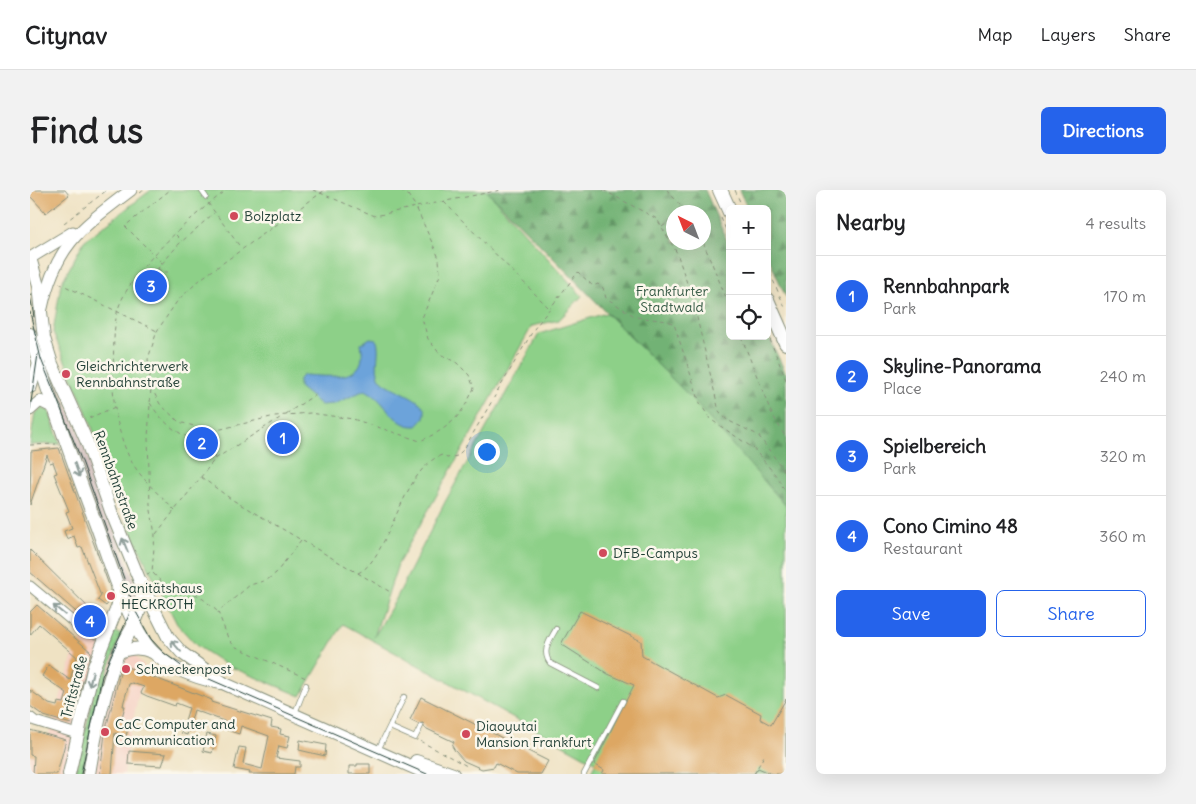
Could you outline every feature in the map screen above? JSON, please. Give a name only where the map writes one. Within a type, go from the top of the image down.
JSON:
[{"type":"main road","points":[[720,190],[727,205]]},
{"type":"main road","name":"Rennbahnstraße","points":[[31,261],[42,309],[35,338],[39,360],[116,580],[135,609],[135,623],[152,652],[166,662],[202,679],[225,684],[381,752],[427,769],[445,770]]},
{"type":"main road","points":[[771,309],[786,343]]},
{"type":"main road","name":"Rennbahnstraße","points":[[35,338],[52,364],[87,442],[111,511],[143,578],[158,621],[182,653],[225,684]]},
{"type":"main road","points":[[113,620],[135,609],[142,598],[143,578]]},
{"type":"main road","name":"Triftstraße","points":[[69,774],[93,669],[106,633],[113,620],[119,596],[116,580]]},
{"type":"main road","points":[[135,609],[151,613],[158,621]]},
{"type":"main road","points":[[88,774],[98,723],[119,652],[135,623]]},
{"type":"main road","points":[[119,652],[133,648],[142,648],[152,652]]},
{"type":"street","points":[[31,261],[68,243],[131,190]]},
{"type":"street","points":[[31,261],[89,226]]},
{"type":"street","points":[[42,309],[50,275],[68,243]]},
{"type":"street","points":[[30,392],[35,338]]},
{"type":"street","points":[[30,387],[39,360]]},
{"type":"street","points":[[30,410],[40,401],[56,409]]},
{"type":"street","points":[[30,586],[84,631],[95,634],[106,633]]},
{"type":"street","points":[[30,717],[35,721],[77,734]]},
{"type":"lane","points":[[201,190],[206,197]]},
{"type":"lane","points":[[556,629],[545,652],[546,658],[550,663],[598,688]]},
{"type":"lane","points":[[294,714],[306,685]]},
{"type":"lane","points":[[381,752],[404,697]]},
{"type":"lane","points":[[584,774],[622,701]]},
{"type":"lane","points":[[390,727],[415,738],[421,726]]},
{"type":"path","points":[[64,223],[107,190]]},
{"type":"path","points":[[162,263],[125,226],[170,190]]},
{"type":"path","points":[[175,511],[131,460],[118,427],[113,384],[117,312],[129,287],[154,256],[208,204],[226,190]]},
{"type":"path","points":[[313,190],[375,216],[500,190]]},
{"type":"path","points":[[306,679],[234,646],[228,638],[218,612],[192,592],[164,586],[152,572],[155,535],[149,483],[151,387],[148,359],[157,331],[178,300],[202,278],[325,190]]},
{"type":"path","points":[[151,387],[160,404],[179,422],[214,431],[258,419],[310,414],[353,419],[420,441],[452,424],[465,408],[474,388],[469,374],[456,363],[440,354],[428,339],[422,318],[440,276],[439,258],[416,207],[408,195],[401,190]]},
{"type":"path","points":[[603,190],[657,219],[676,254],[693,301],[719,411],[727,420],[758,435],[786,473]]},
{"type":"path","points":[[667,190],[680,205]]},
{"type":"path","points":[[734,190],[741,205]]},
{"type":"path","points":[[444,202],[550,309]]},
{"type":"path","points":[[208,204],[241,249]]},
{"type":"path","points":[[139,274],[147,280],[183,241],[214,213]]},
{"type":"path","points":[[662,227],[666,224]]},
{"type":"path","points":[[176,234],[183,241]]},
{"type":"path","points":[[706,250],[726,297]]},
{"type":"path","points":[[158,268],[162,272],[168,272]]},
{"type":"path","points":[[358,574],[369,566],[402,501],[422,471],[436,457],[458,456],[464,449],[534,329],[578,272],[593,286],[598,284],[603,288],[606,298],[636,317],[674,324],[700,403],[710,419],[752,448],[778,478],[786,493]]},
{"type":"path","points":[[771,275],[786,310]]},
{"type":"path","points":[[56,281],[157,331]]},
{"type":"path","points":[[743,340],[771,412],[786,438]]},
{"type":"path","points":[[770,340],[786,380]]},
{"type":"path","points":[[155,535],[215,459],[319,392]]},
{"type":"path","points":[[150,402],[160,418],[173,430],[188,439],[212,446],[215,459]]},
{"type":"path","points":[[84,421],[115,407]]},
{"type":"path","points":[[30,445],[60,444]]},
{"type":"path","points":[[201,477],[231,499],[392,593]]},
{"type":"path","points":[[218,612],[250,584],[267,580],[276,573],[301,540]]},
{"type":"path","points":[[143,578],[152,572]]},
{"type":"path","points":[[156,592],[164,586]]},
{"type":"path","points":[[415,738],[467,766],[469,764]]},
{"type":"path","points":[[754,774],[765,754]]},
{"type":"shaded area","points":[[45,355],[76,424],[137,588],[136,603],[128,605],[42,367]]},
{"type":"shaded area","points":[[87,600],[145,667],[129,737],[124,774],[30,774],[30,750],[44,751],[74,652],[82,642],[86,630],[72,617]]},
{"type":"green space","points":[[151,190],[486,190],[582,296],[559,320],[532,326],[398,564],[374,637],[396,599],[445,502],[539,334],[606,313],[691,398],[786,506],[786,774],[590,774],[596,763],[343,624],[301,696],[226,665],[197,646],[177,624],[134,539],[86,411],[53,332],[61,284],[84,241]]},
{"type":"green space","name":"Frankfurter Stadtwald","points":[[486,190],[705,190],[726,239],[726,340],[770,340],[786,374],[786,506],[691,398]]},
{"type":"green space","points":[[739,190],[786,190],[786,297],[771,263],[771,205],[746,205]]},
{"type":"green space","points":[[42,408],[49,411],[60,444],[30,445],[35,413]]},
{"type":"green space","points":[[115,631],[121,635],[97,703],[82,774],[75,774],[102,659]]},
{"type":"water","points":[[370,338],[376,339],[378,344],[377,369],[380,378],[385,383],[412,397],[425,410],[424,417],[417,426],[409,425],[396,418],[379,400],[365,390],[334,404],[321,405],[299,387],[299,379],[303,375],[335,376],[353,372],[359,366],[362,357],[361,344]]},
{"type":"building","points":[[30,190],[65,190],[69,195],[46,213],[30,196]]},
{"type":"building","points":[[59,448],[110,588],[110,601],[106,606],[98,600],[101,596],[82,547],[78,548],[74,536],[67,539],[64,531],[72,528],[66,512],[69,511],[54,474],[57,473],[53,462],[50,463],[47,455],[30,505],[31,451]]},
{"type":"building","points":[[30,550],[97,616],[90,624],[30,572]]},
{"type":"building","points":[[37,605],[91,652],[71,724],[44,716],[30,706],[30,690],[49,704],[57,706],[58,702],[64,703],[67,693],[42,676],[49,665],[70,680],[77,657],[39,624],[30,635],[30,612]]},
{"type":"building","points":[[580,611],[641,641],[642,656],[718,698],[726,695],[761,714],[760,719],[771,725],[786,699],[786,774],[772,774],[758,768],[754,774],[602,774],[604,770],[594,764],[634,685],[608,674],[561,644]]},
{"type":"building","points":[[122,665],[212,700],[211,702],[272,721],[271,727],[281,729],[280,734],[290,736],[287,748],[279,746],[276,758],[300,761],[300,767],[295,767],[294,774],[249,774],[250,772],[234,769],[239,747],[246,748],[243,764],[262,769],[269,736],[241,726],[239,734],[227,730],[229,723],[194,710],[187,735],[181,733],[189,708],[176,703],[175,706],[147,696],[141,693],[144,687],[132,683],[129,684],[124,701],[123,706],[125,706],[121,721],[129,724],[126,736],[115,733],[112,774],[100,774],[105,733]]},
{"type":"building","name":"Diaoyutai Mansion Frankfurt","points":[[421,697],[548,761],[541,774],[517,774],[496,763],[494,767],[482,769],[464,761],[452,746],[454,742],[425,728],[423,723],[418,724],[410,720]]},
{"type":"building","points":[[30,730],[66,740],[57,774],[33,774],[34,756],[30,755]]},
{"type":"building","points":[[207,734],[216,736],[212,753],[203,751]]},
{"type":"building","points":[[300,740],[326,745],[325,756],[299,750]]},
{"type":"building","points":[[129,751],[166,754],[162,766],[128,764]]},
{"type":"building","points":[[357,764],[370,764],[370,774],[349,774],[349,766],[357,766]]},
{"type":"tram line","points":[[30,295],[34,317]]},
{"type":"tram line","points":[[30,312],[41,359],[83,464],[136,612],[151,639],[164,653],[184,668],[427,774]]},
{"type":"tram line","points":[[30,409],[38,354]]},
{"type":"tram line","points":[[81,774],[102,676],[129,615],[132,601]]},
{"type":"place","name":"Bolzplatz","points":[[234,216]]},
{"type":"place","name":"Spielbereich","points":[[151,286]]},
{"type":"place","name":"Gleichrichterwerk Rennbahnstraße","points":[[66,374]]},
{"type":"place","name":"Rennbahnpark","points":[[283,438]]},
{"type":"place","name":"Skyline-Panorama","points":[[202,443]]},
{"type":"place","name":"DFB-Campus","points":[[603,553]]},
{"type":"place","name":"Sanitätshaus HECKROTH","points":[[111,596]]},
{"type":"place","name":"Cono Cimino 48","points":[[90,621]]},
{"type":"place","name":"Schneckenpost","points":[[126,669]]},
{"type":"place","name":"CaC Computer and Communication","points":[[105,732]]},
{"type":"place","name":"Diaoyutai Mansion Frankfurt","points":[[466,734]]}]
